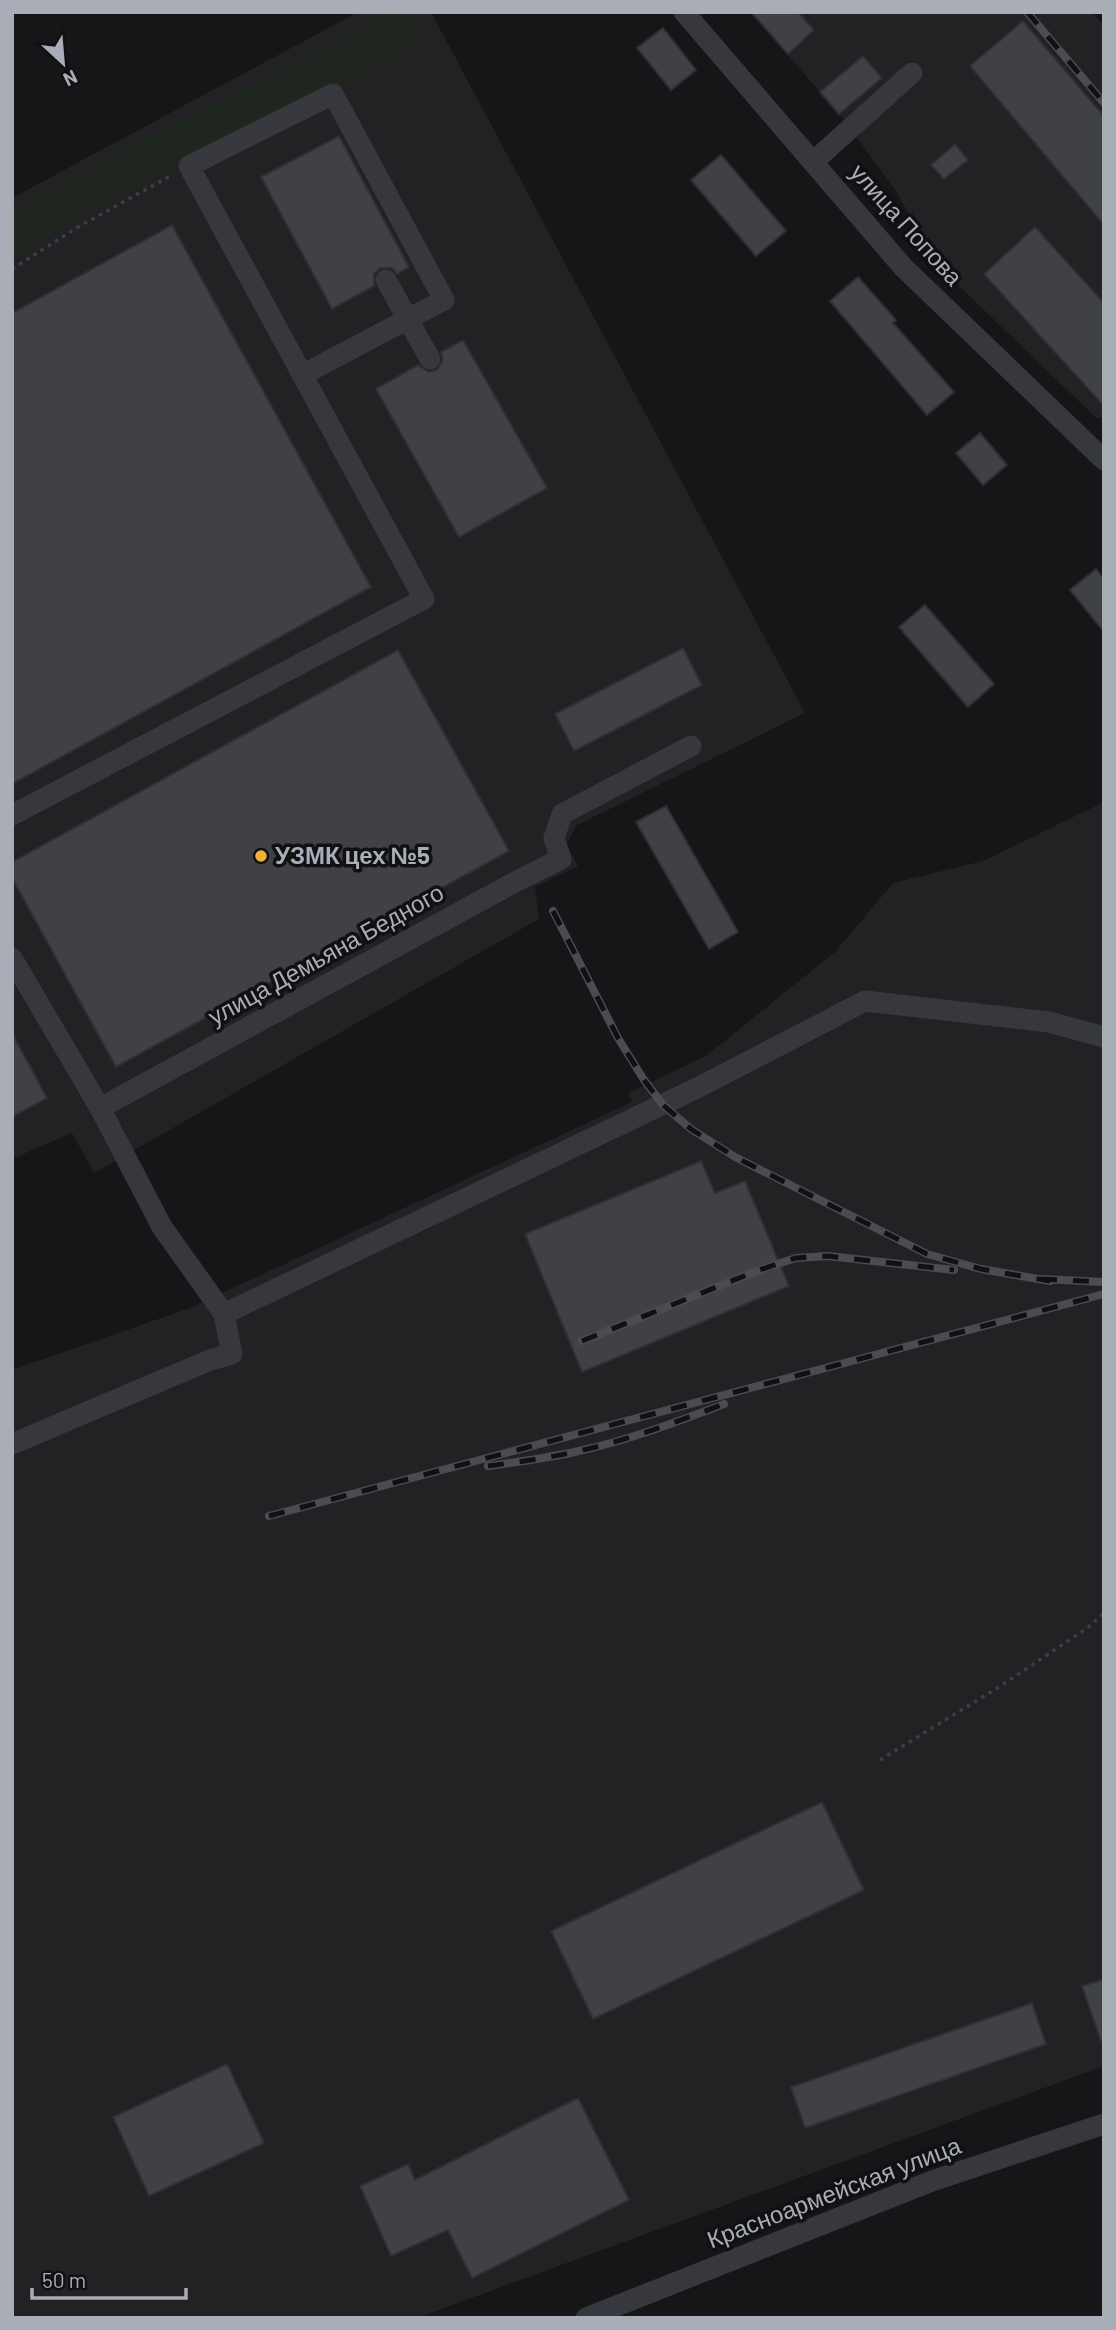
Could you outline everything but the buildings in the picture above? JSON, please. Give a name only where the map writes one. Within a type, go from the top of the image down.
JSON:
[{"type":"street","name":"улица Попова","points":[[684,12],[903,267],[1104,460]]},
{"type":"street","points":[[813,162],[912,73]]},
{"type":"street","points":[[12,815],[424,599],[302,375],[189,166],[333,94],[444,300],[302,375]]},
{"type":"street","points":[[386,280],[430,359]]},
{"type":"street","name":"улица Демьяна Бедного","points":[[100,1108],[561,859],[554,838],[562,814],[691,746]]},
{"type":"street","points":[[12,958],[100,1108],[162,1227],[225,1314],[232,1354],[210,1360],[12,1444]]},
{"type":"street","points":[[225,1314],[687,1093],[865,1002],[1049,1022],[1104,1037]]},
{"type":"street","name":"Красноармейская улица","points":[[586,2318],[932,2181],[1104,2124]]},
{"type":"path","points":[[12,269],[78,227],[189,166]]},
{"type":"path","points":[[880,1760],[999,1687],[1087,1629],[1104,1614]]},
{"type":"shaded area","points":[[358,12],[431,12],[805,713],[577,825],[566,845],[578,866],[535,887],[539,919],[94,1173],[72,1133],[12,1159],[12,198]]},
{"type":"shaded area","points":[[391,12],[406,12],[423,44],[76,218],[12,259],[12,209]]},
{"type":"shaded area","points":[[751,12],[1092,12],[1104,26],[1104,418],[1096,418],[952,279],[930,250],[897,193],[844,120]]},
{"type":"shaded area","points":[[1104,802],[1104,2066],[417,2318],[12,2318],[12,1370],[190,1308],[632,1102],[628,1093],[706,1056],[835,952],[893,883],[983,861]]},
{"type":"railway","points":[[1027,12],[1104,103]]},
{"type":"railway","points":[[553,911],[618,1038],[644,1080],[663,1105],[691,1129],[735,1157],[927,1254],[981,1269],[1050,1281]]},
{"type":"railway","points":[[582,1341],[759,1270],[796,1258],[828,1256],[954,1270]]},
{"type":"railway","points":[[1041,1279],[1104,1282]]},
{"type":"railway","points":[[269,1516],[1104,1294]]},
{"type":"railway","points":[[488,1466],[598,1447],[724,1404]]},
{"type":"place","name":"УЗМК цех №5","points":[[261,856]]}]
